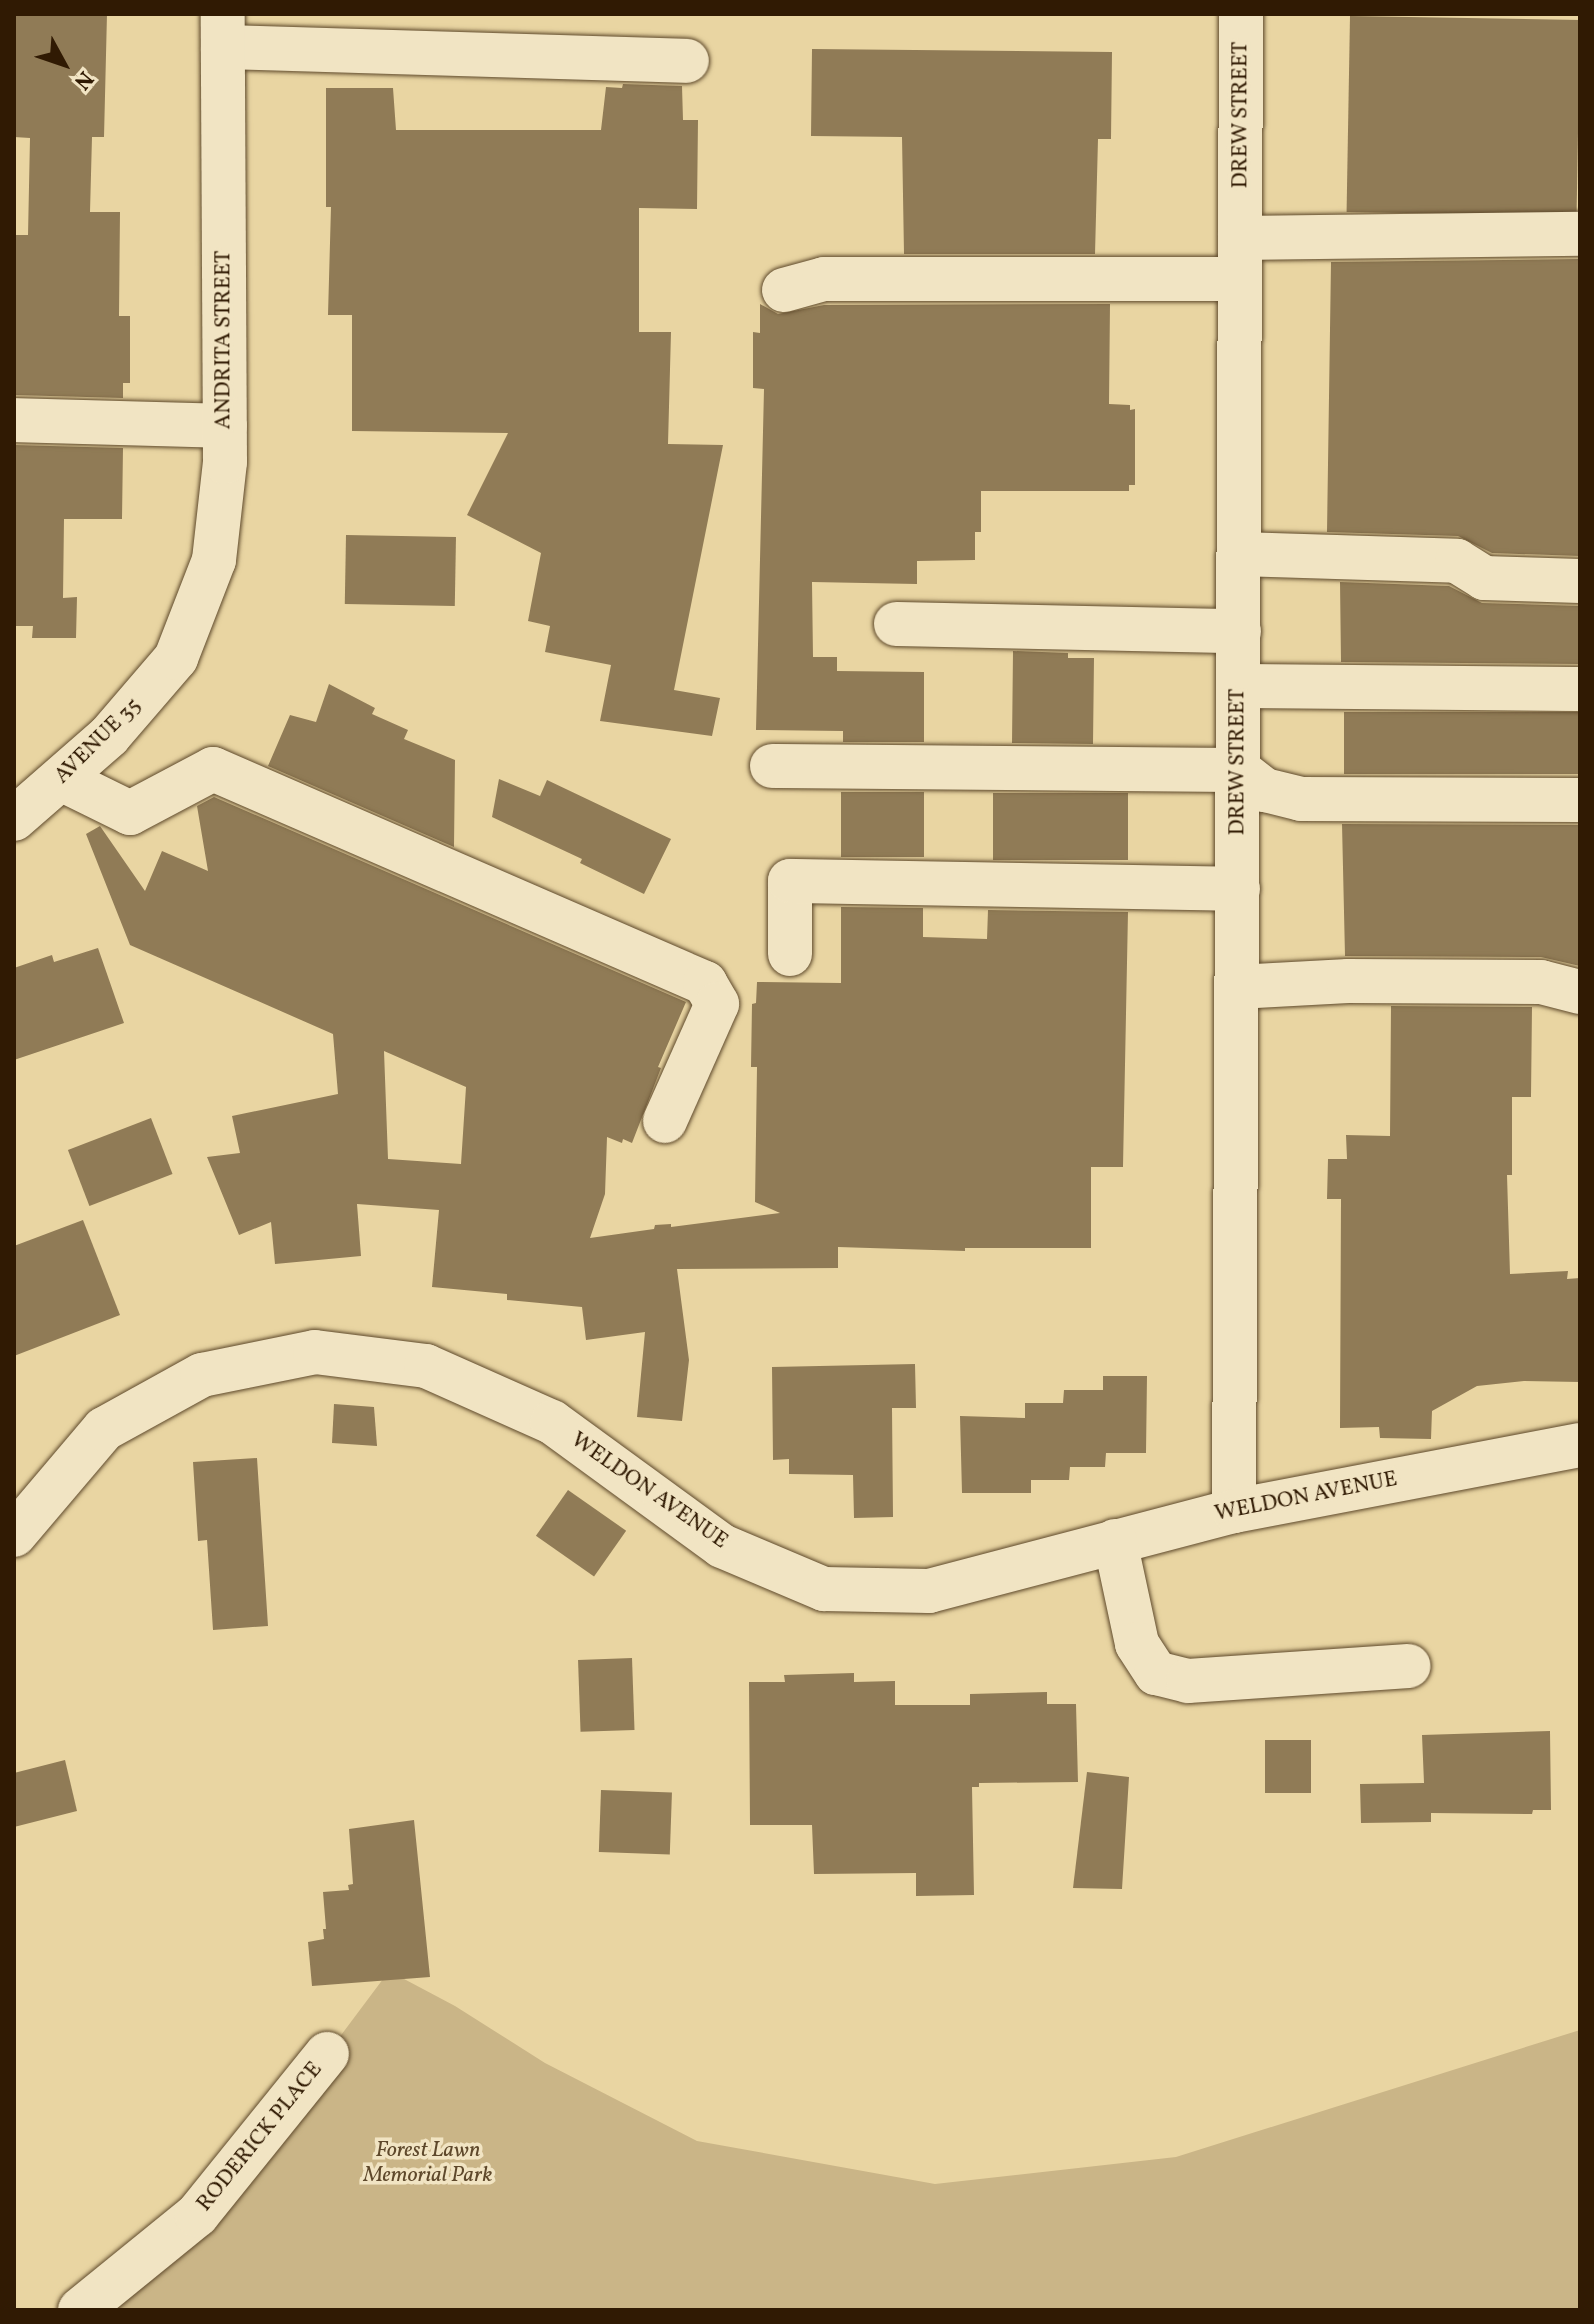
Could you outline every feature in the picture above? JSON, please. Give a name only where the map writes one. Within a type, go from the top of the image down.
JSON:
[{"type":"street","name":"DREW STREET","points":[[1234,1511],[1241,14]]},
{"type":"street","points":[[223,31],[687,61]]},
{"type":"street","name":"ANDRITA STREET","points":[[176,658],[214,560],[225,462],[223,31]]},
{"type":"street","points":[[784,290],[824,279],[1240,259],[1580,234]]},
{"type":"street","points":[[14,398],[125,399],[225,410]]},
{"type":"street","points":[[14,420],[225,410]]},
{"type":"street","points":[[1239,554],[1457,561],[1484,578],[1580,581]]},
{"type":"street","points":[[896,624],[1239,631]]},
{"type":"street","name":"AVENUE 35","points":[[14,819],[109,736],[176,658]]},
{"type":"street","points":[[1239,686],[1580,689]]},
{"type":"street","points":[[772,766],[1239,770],[1265,790],[1301,799],[1580,800]]},
{"type":"street","points":[[61,779],[130,813],[213,769],[705,983],[717,1004],[665,1121]]},
{"type":"street","points":[[790,954],[790,881],[1238,889]]},
{"type":"street","points":[[1237,987],[1348,981],[1541,982],[1580,992]]},
{"type":"street","name":"WELDON AVENUE","points":[[14,1535],[104,1429],[202,1375],[315,1352],[426,1366],[552,1422],[722,1546],[824,1589],[929,1591],[1234,1511],[1580,1445]]},
{"type":"street","points":[[1115,1541],[1137,1644],[1156,1673],[1188,1681],[1408,1666]]},
{"type":"street","name":"RODERICK PLACE","points":[[80,2310],[197,2215],[327,2054]]},
{"type":"green space","name":"Forest Lawn Memorial Park","points":[[389,1971],[455,2006],[545,2063],[697,2141],[935,2184],[1176,2157],[1580,2030],[1580,2310],[83,2310],[247,2161]]},
{"type":"building","points":[[14,14],[107,14],[104,137],[92,137],[90,212],[120,212],[119,316],[130,316],[130,383],[123,383],[123,398],[14,395],[14,235],[28,235],[30,138],[14,137]]},
{"type":"building","points":[[1350,16],[1580,20],[1577,216],[1347,212]]},
{"type":"building","points":[[812,49],[1112,52],[1111,139],[1098,139],[1095,254],[904,254],[902,137],[811,136]]},
{"type":"building","points":[[623,84],[682,86],[683,120],[698,120],[697,209],[639,208],[639,332],[671,332],[668,444],[723,445],[674,690],[720,698],[712,736],[600,721],[611,665],[545,652],[550,626],[528,621],[541,553],[467,515],[508,433],[352,431],[352,315],[328,315],[331,207],[326,207],[326,88],[393,88],[396,130],[601,130],[606,87],[622,88]]},
{"type":"building","points":[[1580,259],[1580,556],[1492,553],[1458,536],[1327,532],[1331,262]]},
{"type":"building","points":[[760,304],[778,314],[824,305],[1110,304],[1109,404],[1130,405],[1130,410],[1135,409],[1135,485],[1129,485],[1129,491],[981,491],[981,532],[975,532],[975,560],[917,561],[917,584],[812,582],[813,657],[837,657],[837,671],[924,672],[924,742],[843,742],[843,731],[756,730],[764,389],[753,388],[753,332],[760,333]]},
{"type":"building","points":[[14,445],[123,448],[122,519],[64,519],[63,598],[77,597],[76,638],[32,638],[33,626],[14,626]]},
{"type":"building","points":[[346,535],[456,537],[455,606],[345,604]]},
{"type":"building","points":[[1340,582],[1449,586],[1482,603],[1580,606],[1580,664],[1341,662]]},
{"type":"building","points":[[1013,651],[1068,653],[1068,658],[1094,658],[1093,744],[1012,743]]},
{"type":"building","points":[[329,684],[375,708],[372,714],[408,730],[404,739],[455,760],[454,847],[268,766],[290,715],[316,722]]},
{"type":"building","points":[[1344,712],[1580,712],[1580,774],[1344,774]]},
{"type":"building","points":[[499,779],[540,796],[547,780],[671,839],[644,894],[580,863],[582,859],[492,817]]},
{"type":"building","points":[[841,792],[924,792],[924,857],[841,857]]},
{"type":"building","points":[[993,793],[1128,793],[1128,860],[993,860]]},
{"type":"building","points":[[214,797],[686,1002],[658,1067],[661,1068],[632,1143],[607,1137],[605,1194],[590,1238],[654,1229],[655,1225],[671,1224],[671,1227],[780,1213],[755,1202],[757,1067],[751,1067],[752,1004],[756,1003],[757,982],[841,983],[841,907],[923,908],[923,937],[987,939],[988,910],[1128,912],[1123,1167],[1091,1167],[1091,1248],[965,1248],[965,1251],[838,1247],[838,1268],[677,1269],[689,1360],[682,1421],[637,1417],[645,1332],[586,1340],[582,1307],[507,1300],[507,1294],[432,1287],[439,1210],[357,1204],[361,1256],[275,1264],[271,1222],[239,1235],[207,1157],[240,1153],[232,1116],[338,1094],[333,1034],[130,945],[86,834],[100,826],[145,891],[162,851],[208,871],[197,806]],"holes":[[[384,1051],[466,1087],[461,1164],[388,1159]]]},
{"type":"building","points":[[1342,824],[1580,825],[1580,966],[1541,957],[1345,956]]},
{"type":"building","points":[[98,948],[124,1023],[14,1060],[14,968],[52,955],[54,962]]},
{"type":"building","points":[[1391,1006],[1532,1007],[1531,1097],[1512,1097],[1512,1175],[1507,1175],[1510,1274],[1568,1271],[1567,1279],[1580,1278],[1580,1382],[1524,1381],[1477,1386],[1432,1411],[1431,1439],[1380,1438],[1379,1427],[1340,1428],[1341,1199],[1327,1199],[1328,1159],[1347,1159],[1346,1135],[1390,1136]]},
{"type":"building","points":[[151,1118],[173,1174],[89,1206],[68,1150]]},
{"type":"building","points":[[83,1220],[120,1315],[14,1356],[14,1246]]},
{"type":"building","points":[[915,1364],[916,1408],[892,1408],[893,1517],[854,1518],[853,1475],[789,1474],[789,1459],[773,1460],[772,1367]]},
{"type":"building","points":[[1103,1376],[1147,1376],[1146,1453],[1106,1453],[1105,1467],[1070,1467],[1069,1480],[1031,1480],[1031,1493],[962,1493],[960,1416],[1025,1418],[1025,1403],[1063,1403],[1064,1390],[1103,1390]]},
{"type":"building","points":[[334,1404],[374,1407],[377,1446],[332,1443]]},
{"type":"building","points":[[257,1458],[268,1626],[213,1630],[207,1540],[198,1541],[193,1462]]},
{"type":"building","points":[[568,1490],[626,1531],[594,1577],[536,1536]]},
{"type":"building","points":[[632,1658],[635,1730],[581,1732],[578,1660]]},
{"type":"building","points":[[854,1673],[854,1682],[895,1681],[895,1705],[970,1705],[970,1694],[1047,1692],[1047,1704],[1076,1704],[1078,1782],[979,1783],[979,1787],[972,1787],[974,1895],[916,1896],[916,1873],[814,1874],[812,1825],[750,1825],[749,1682],[785,1682],[784,1675]]},
{"type":"building","points":[[1550,1731],[1551,1810],[1533,1810],[1532,1814],[1431,1813],[1431,1822],[1361,1823],[1360,1784],[1424,1783],[1422,1735]]},
{"type":"building","points":[[1265,1740],[1311,1740],[1311,1793],[1265,1793]]},
{"type":"building","points":[[65,1760],[77,1811],[14,1827],[14,1773]]},
{"type":"building","points":[[1087,1772],[1129,1777],[1122,1889],[1073,1888]]},
{"type":"building","points":[[601,1790],[672,1792],[670,1854],[599,1852]]},
{"type":"building","points":[[414,1820],[430,1977],[312,1986],[308,1942],[324,1939],[323,1892],[349,1890],[348,1885],[353,1884],[349,1829]]}]
